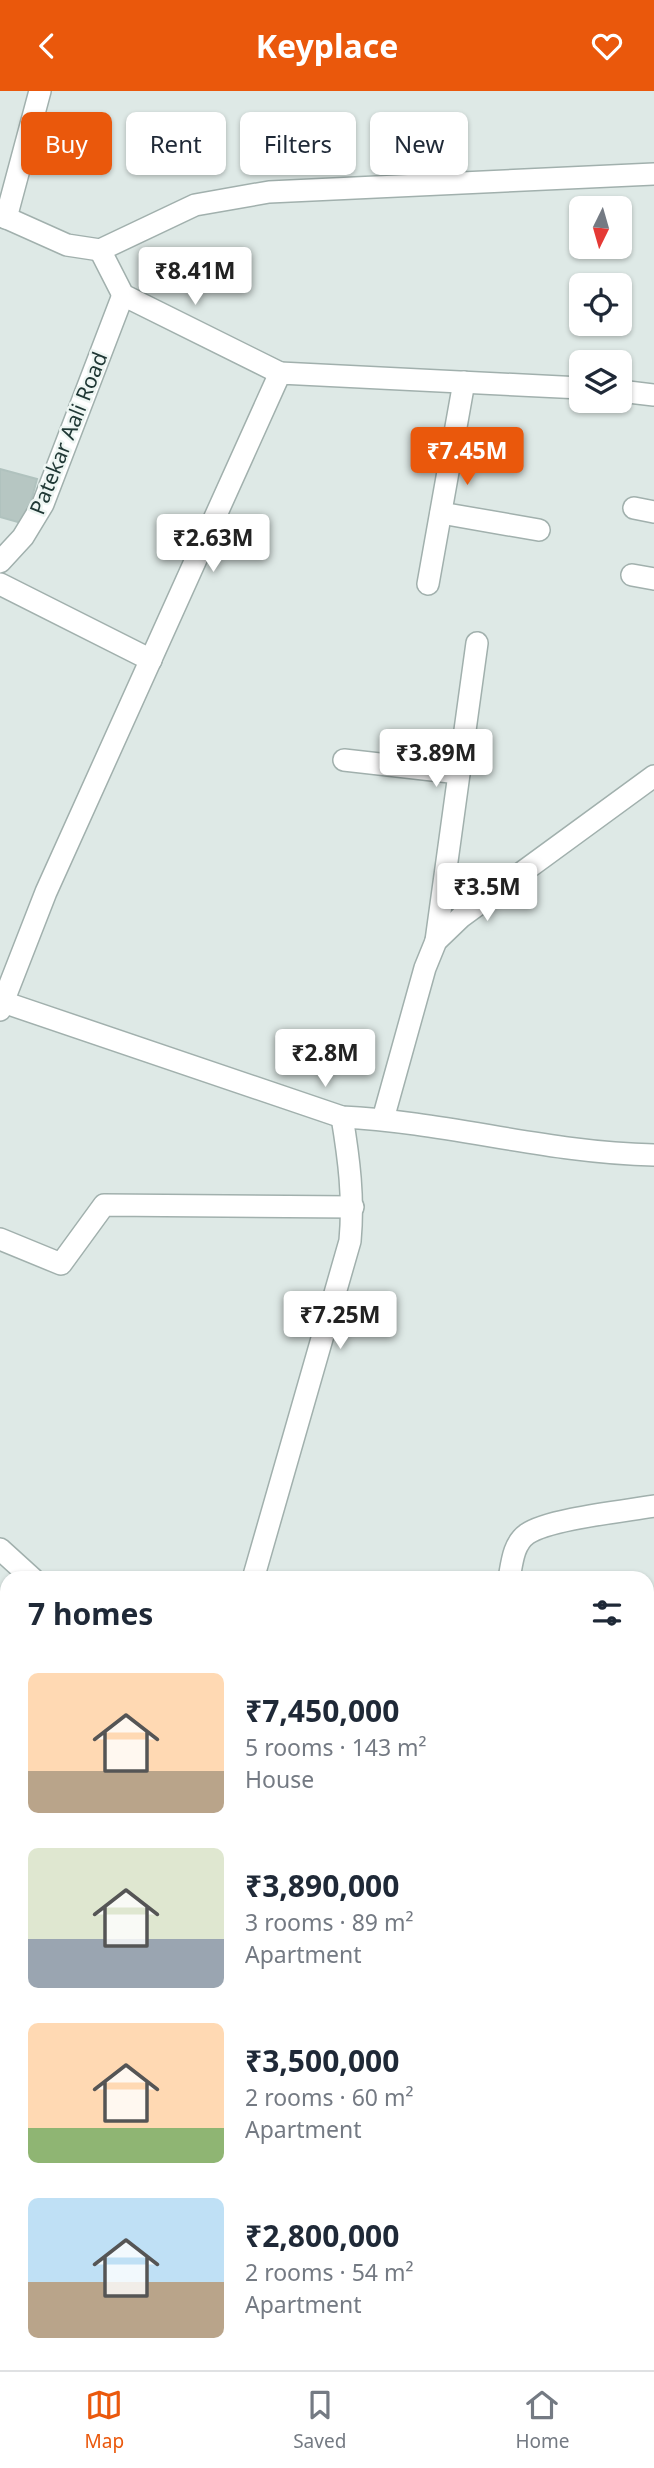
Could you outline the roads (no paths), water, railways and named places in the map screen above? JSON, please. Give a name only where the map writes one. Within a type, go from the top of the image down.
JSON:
[{"type":"street","points":[[40,91],[3,216],[67,245],[100,250],[165,218],[226,198],[269,192],[654,174]]},
{"type":"street","points":[[100,250],[122,295],[280,373],[569,387]]},
{"type":"street","name":"Patekar Aali Road","points":[[0,562],[23,537],[43,504],[122,295]]},
{"type":"street","points":[[280,373],[46,892],[1,1006],[342,1117],[383,1119],[552,1147],[654,1155]]},
{"type":"street","points":[[428,584],[464,382]]},
{"type":"street","points":[[632,392],[654,395]]},
{"type":"street","points":[[441,513],[539,530]]},
{"type":"street","points":[[632,575],[654,579]]},
{"type":"street","points":[[0,584],[151,660]]},
{"type":"street","points":[[383,1119],[410,1014],[436,941],[477,643]]},
{"type":"street","points":[[344,760],[459,772]]},
{"type":"street","points":[[436,941],[461,917],[654,776]]},
{"type":"street","points":[[255,1571],[350,1241],[353,1207],[351,1171],[342,1117]]},
{"type":"street","points":[[0,1239],[61,1264],[104,1205],[353,1207]]},
{"type":"street","points":[[510,1571],[514,1551],[526,1535],[543,1527],[654,1506]]},
{"type":"street","points":[[0,1549],[24,1571]]}]
